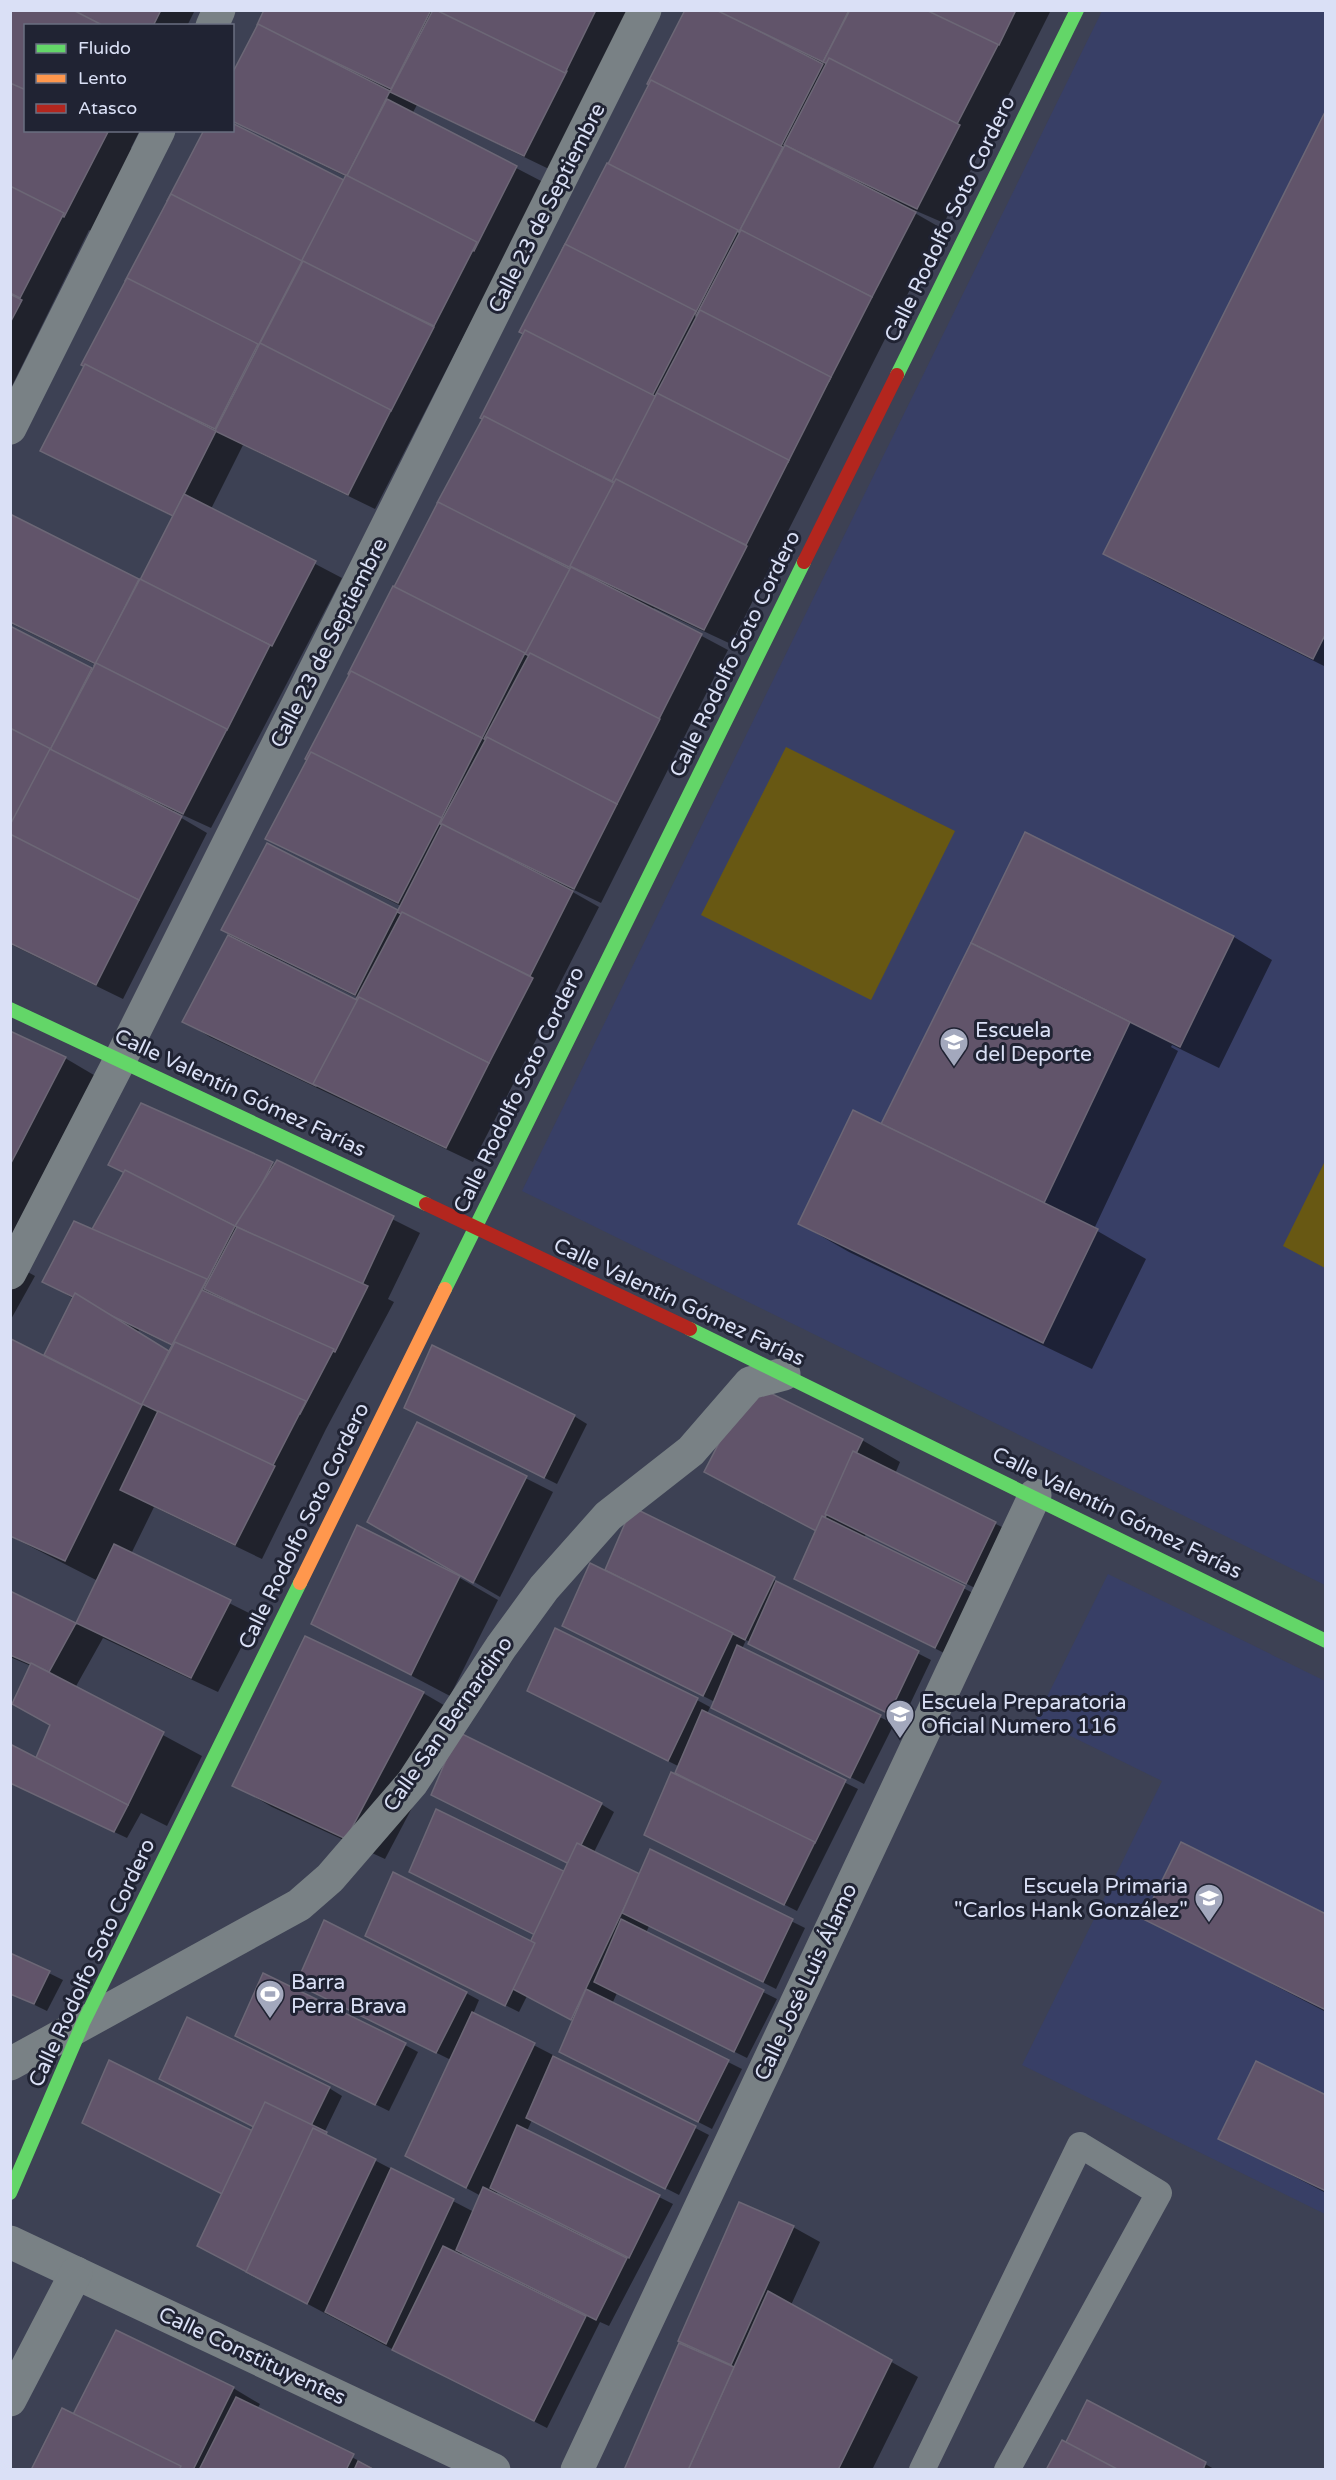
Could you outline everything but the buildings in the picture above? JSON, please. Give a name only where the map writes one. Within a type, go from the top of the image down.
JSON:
[{"type":"street","points":[[213,24],[219,10]]},
{"type":"street","name":"Calle 23 de Septiembre","points":[[10,1274],[120,1060],[645,10]]},
{"type":"street","name":"Calle Rodolfo Soto Cordero","points":[[10,2193],[83,2023],[1077,10]]},
{"type":"street","points":[[10,428],[158,132]]},
{"type":"street","name":"Calle Valentín Gómez Farías","points":[[10,1009],[784,1374],[1035,1495],[1326,1641]]},
{"type":"street","name":"Calle San Bernardino","points":[[10,2064],[299,1905],[330,1878],[412,1783],[519,1622],[544,1588],[608,1516],[691,1451],[750,1383],[784,1374]]},
{"type":"street","name":"Calle José Luis Álamo","points":[[577,2469],[1035,1495]]},
{"type":"street","name":"Calle Constituyentes","points":[[10,2242],[494,2469]]},
{"type":"street","points":[[10,2400],[76,2273]]},
{"type":"lane","points":[[922,2469],[1080,2145],[1159,2193],[1007,2469]]},
{"type":"shaded area","points":[[1102,11],[1325,11],[1325,1585],[522,1191]]},
{"type":"shaded area","points":[[786,747],[955,831],[871,1000],[701,915]]},
{"type":"shaded area","points":[[1325,1161],[1325,1268],[1283,1246]]},
{"type":"shaded area","name":"Escuela Primaria \"Carlos Hank González\"","points":[[1108,1574],[1325,1681],[1325,2214],[1022,2065],[1162,1781],[1036,1719]]},
{"type":"traffic: fast","points":[[897,375],[1077,10]]},
{"type":"traffic: fast","points":[[445,1289],[804,562]]},
{"type":"traffic: fast","points":[[10,1009],[426,1204]]},
{"type":"traffic: fast","points":[[690,1329],[1326,1641]]},
{"type":"traffic: fast","points":[[10,2193],[83,2023],[300,1583]]},
{"type":"traffic: slow","points":[[300,1583],[445,1289]]},
{"type":"traffic: jam","points":[[804,562],[897,375]]},
{"type":"traffic: jam","points":[[426,1204],[690,1329]]},
{"type":"place","name":"Escuela del Deporte","points":[[954,1068]]},
{"type":"place","name":"Escuela Preparatoria Oficial Numero 116","points":[[900,1740]]},
{"type":"place","name":"Escuela Primaria \"Carlos Hank González\"","points":[[1209,1924]]},
{"type":"place","name":"Barra Perra Brava","points":[[270,2020]]}]
